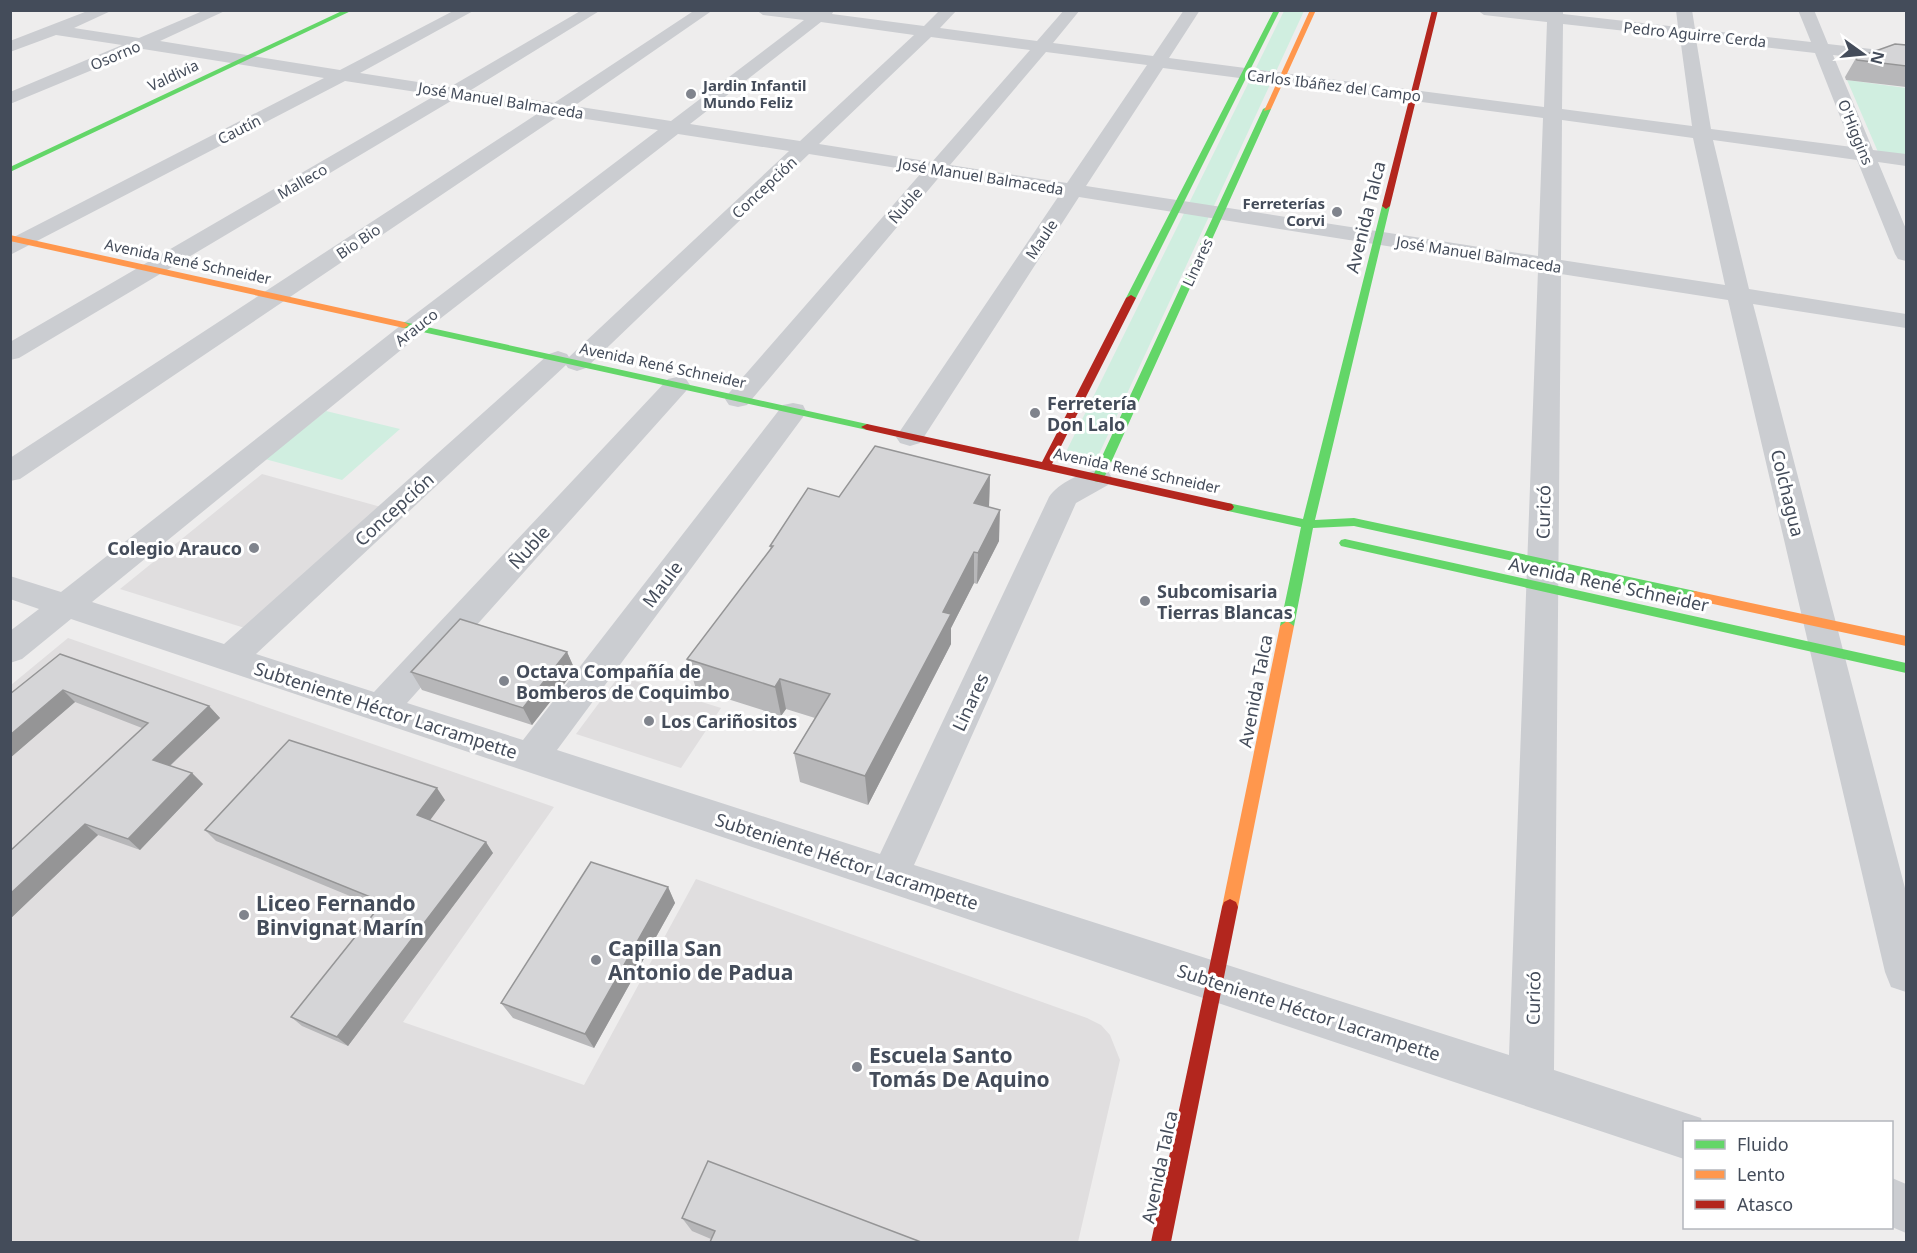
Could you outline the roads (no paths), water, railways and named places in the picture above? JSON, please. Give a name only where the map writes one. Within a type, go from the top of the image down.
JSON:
[{"type":"main road","name":"Valdivia","points":[[10,170],[350,10]]},
{"type":"main road","points":[[1045,467],[1277,10]]},
{"type":"main road","name":"Linares","points":[[1098,478],[1312,10]]},
{"type":"main road","name":"Avenida Talca","points":[[1161,1242],[1308,524],[1435,10]]},
{"type":"main road","name":"Avenida René Schneider","points":[[15,242],[152,269],[1308,524],[1349,545],[1542,575],[1824,637],[1906,641]]},
{"type":"main road","name":"Avenida René Schneider","points":[[1308,524],[1354,522],[1542,575],[1824,637],[1906,668]]},
{"type":"street","points":[[10,47],[106,10]]},
{"type":"street","name":"Osorno","points":[[10,99],[220,10]]},
{"type":"street","name":"Cautín","points":[[15,242],[468,10]]},
{"type":"street","name":"Malleco","points":[[10,353],[594,10]]},
{"type":"street","name":"Bio Bio","points":[[10,472],[706,10]]},
{"type":"street","name":"Carlos Ibáñez del Campo","points":[[763,10],[822,14],[928,32],[1906,160]]},
{"type":"street","name":"Concepción","points":[[229,659],[568,361],[805,148],[951,10]]},
{"type":"street","name":"Ñuble","points":[[738,399],[1073,10]]},
{"type":"street","name":"Maule","points":[[910,437],[1192,10]]},
{"type":"street","name":"Pedro Aguirre Cerda","points":[[1484,10],[1686,22],[1821,48],[1906,58]]},
{"type":"street","name":"O'Higgins","points":[[1806,10],[1906,254]]},
{"type":"street","name":"Arauco","points":[[10,650],[414,327],[822,14]]},
{"type":"street","name":"Curicó","points":[[1531,1085],[1555,14]]},
{"type":"street","name":"Colchagua","points":[[1686,22],[1702,133],[1739,295],[1906,972]]},
{"type":"street","name":"José Manuel Balmaceda","points":[[55,30],[1906,321]]},
{"type":"street","name":"Ñuble","points":[[381,708],[677,385]]},
{"type":"street","name":"Maule","points":[[531,757],[793,411]]},
{"type":"street","points":[[1045,467],[1064,497],[1098,478]]},
{"type":"street","name":"Linares","points":[[890,875],[1064,497]]},
{"type":"street","name":"Subteniente Héctor Lacrampette","points":[[10,587],[1683,1135]]},
{"type":"place","name":"Jardin Infantil Mundo Feliz","points":[[691,94]]},
{"type":"place","name":"Ferreterías Corvi","points":[[1337,212]]},
{"type":"place","name":"Ferretería Don Lalo","points":[[1035,413]]},
{"type":"place","name":"Colegio Arauco","points":[[254,548]]},
{"type":"place","name":"Subcomisaria Tierras Blancas","points":[[1145,601]]},
{"type":"place","name":"Octava Compañía de Bomberos de Coquimbo","points":[[504,681]]},
{"type":"place","name":"Los Cariñositos","points":[[649,721]]},
{"type":"place","name":"Liceo Fernando Binvignat Marín","points":[[244,915]]},
{"type":"place","name":"Capilla San Antonio de Padua","points":[[596,960]]},
{"type":"place","name":"Escuela Santo Tomás De Aquino","points":[[857,1067]]}]
